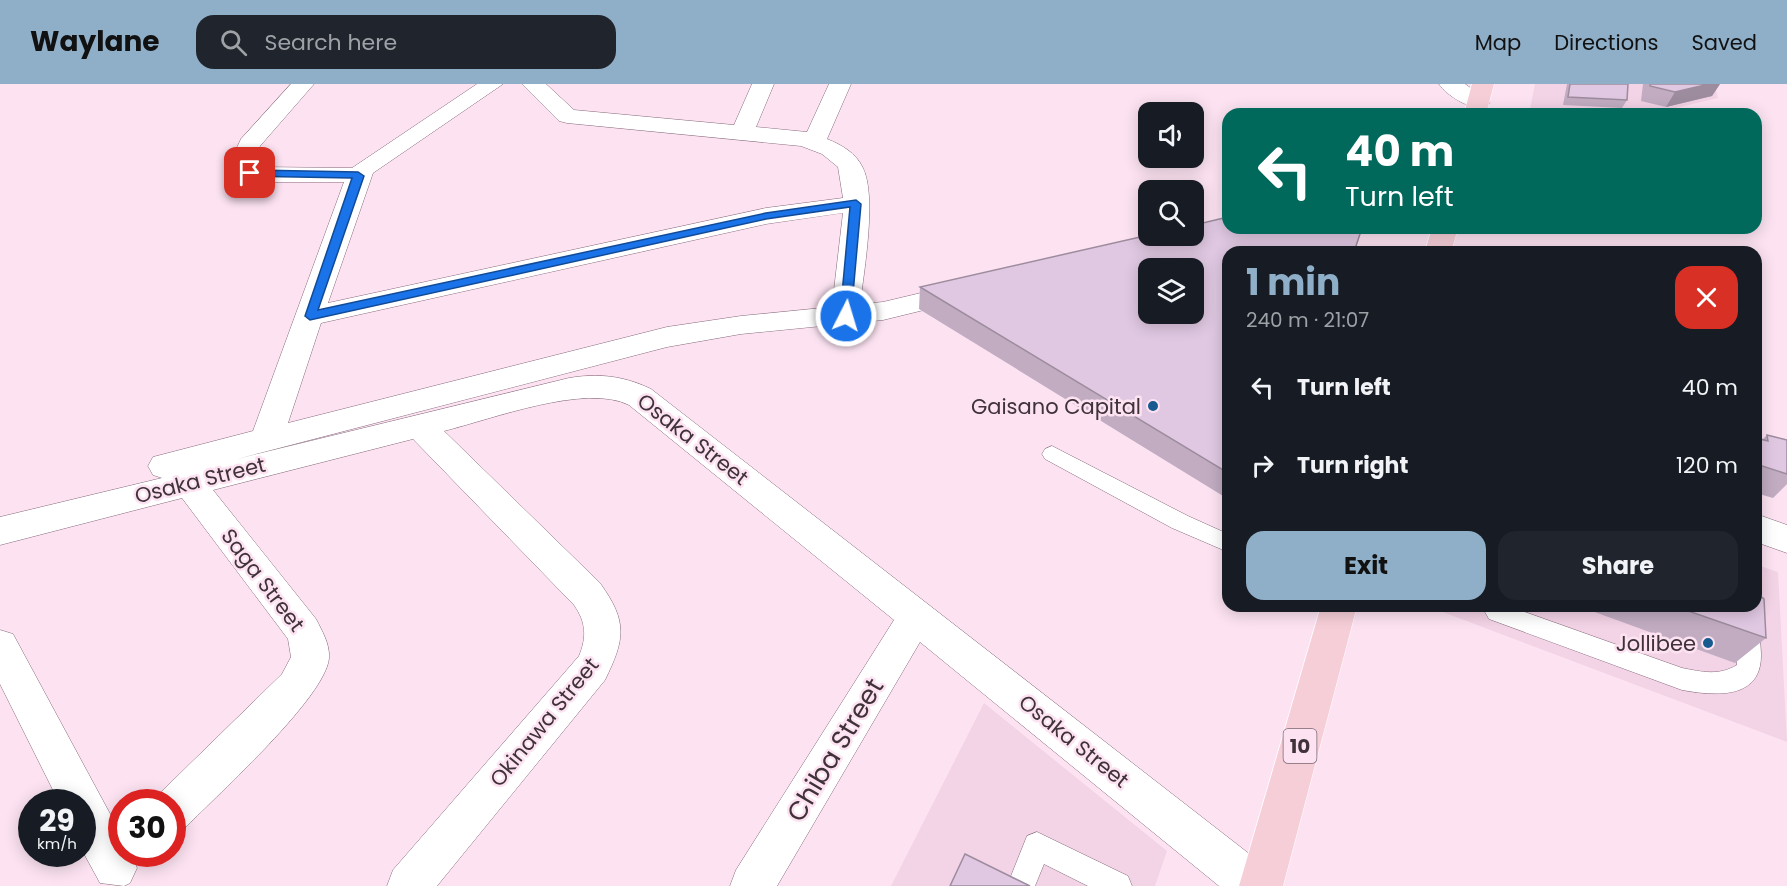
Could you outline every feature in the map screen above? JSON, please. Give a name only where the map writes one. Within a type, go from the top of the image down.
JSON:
[{"type":"highway","name":"10","points":[[1261,886],[1337,612]]},
{"type":"street","points":[[303,84],[249,144],[241,164],[250,173],[261,175],[358,176]]},
{"type":"street","points":[[266,440],[358,176],[364,168],[492,84]]},
{"type":"street","points":[[742,133],[763,84]]},
{"type":"street","points":[[814,143],[840,84]]},
{"type":"street","points":[[1450,84],[1479,100]]},
{"type":"street","points":[[535,85],[567,116],[805,139],[833,150],[851,168],[856,204],[846,316]]},
{"type":"street","points":[[310,316],[766,216],[856,204]]},
{"type":"street","points":[[0,508],[667,337],[741,325],[883,311],[987,286]]},
{"type":"street","name":"Osaka Street","points":[[0,531],[587,385],[608,384],[624,387],[640,397],[917,615],[1254,886]]},
{"type":"street","name":"Okinawa Street","points":[[409,886],[592,668],[603,646],[604,628],[600,610],[587,594],[419,425]]},
{"type":"street","name":"Saga Street","points":[[186,797],[304,677],[310,661],[311,647],[303,630],[189,483]]},
{"type":"street","name":"Chiba Street","points":[[752,886],[917,615]]},
{"type":"street","points":[[0,646],[74,789]]},
{"type":"street","points":[[96,832],[114,869]]},
{"type":"lane","points":[[1052,454],[1180,522],[1222,540]]},
{"type":"lane","points":[[1497,612],[1642,666],[1682,679],[1710,684],[1731,682],[1749,670],[1748,630],[1735,612]]},
{"type":"lane","points":[[1021,886],[1037,846],[1118,886]]},
{"type":"shaded area","points":[[1535,84],[1714,84],[1718,98],[1676,108],[1530,108]]},
{"type":"shaded area","points":[[1762,567],[1778,572],[1787,742],[1443,612],[1762,612]]},
{"type":"shaded area","points":[[984,703],[1167,851],[1155,886],[891,886]]},
{"type":"building","points":[[1570,84],[1628,84],[1627,100],[1568,97]]},
{"type":"building","points":[[1650,84],[1709,84],[1675,92],[1650,86]]},
{"type":"building","name":"Gaisano Capital","points":[[1222,218],[1222,234],[1360,234],[1356,246],[1222,246],[1222,469],[920,287],[1138,237],[1138,246],[1204,246],[1204,223]]},
{"type":"building","points":[[1767,435],[1787,440],[1787,474],[1762,466],[1762,440],[1768,441]]},
{"type":"building","points":[[1762,598],[1764,599],[1766,638],[1691,612],[1762,612]]},
{"type":"building","points":[[965,854],[1030,886],[950,886]]},
{"type":"place","name":"Gaisano Capital","points":[[1153,406]]},
{"type":"place","name":"Jollibee","points":[[1708,643]]},
{"type":"route","points":[[250,173],[358,176],[310,316],[766,216],[856,204],[846,316]]}]
